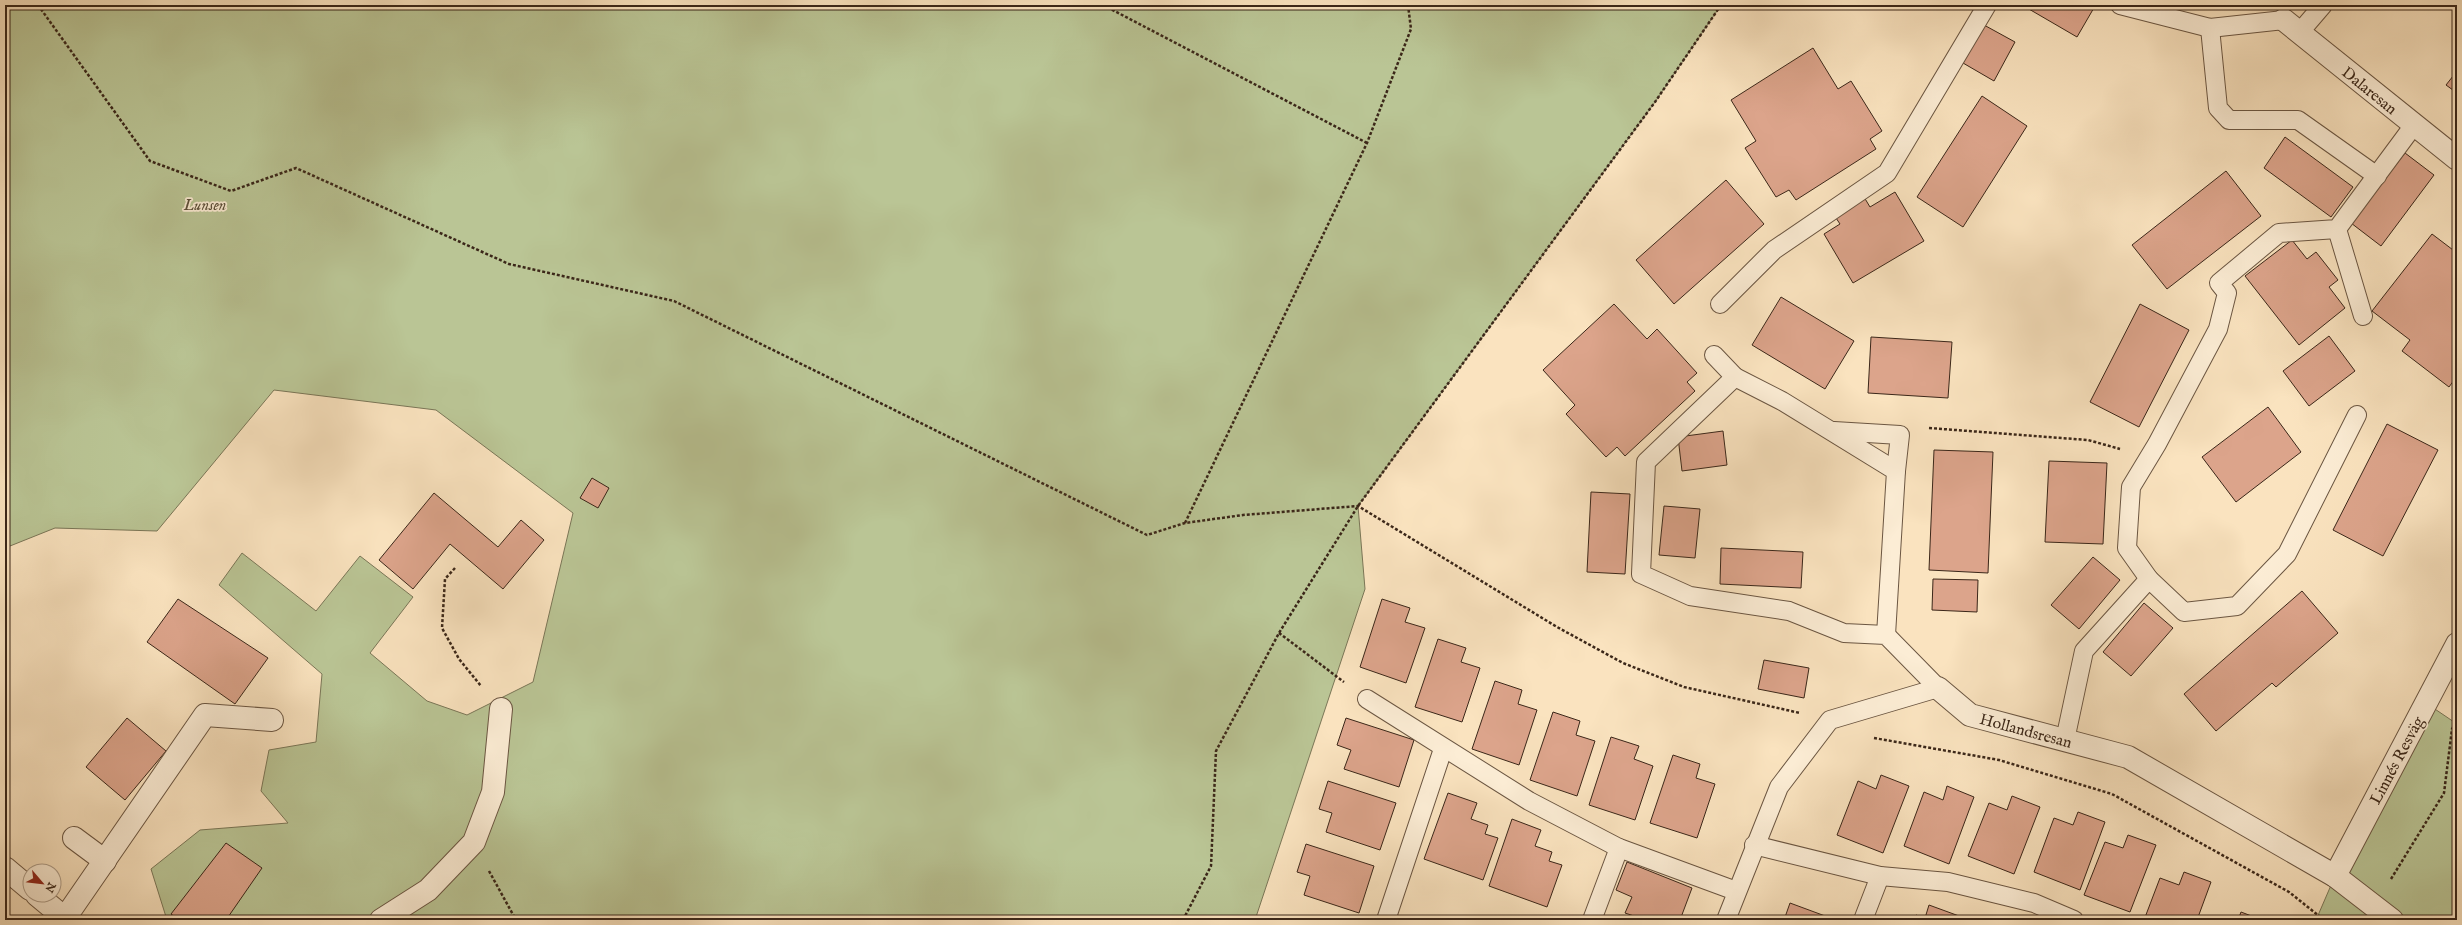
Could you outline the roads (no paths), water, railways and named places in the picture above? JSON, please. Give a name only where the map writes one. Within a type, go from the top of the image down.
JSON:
[{"type":"street","name":"Dalaresan","points":[[2291,27],[2457,158]]},
{"type":"street","name":"Linnés Resväg","points":[[2335,876],[2457,644]]},
{"type":"street","name":"Hollandsresan","points":[[1938,688],[1970,715],[2128,757],[2335,876],[2392,920]]},
{"type":"street","points":[[380,920],[428,890],[474,842],[493,792],[501,709]]},
{"type":"street","points":[[47,903],[66,919],[205,715],[272,720]]},
{"type":"street","points":[[74,838],[105,861]]},
{"type":"street","points":[[5,868],[22,882]]},
{"type":"lane","points":[[2120,5],[2210,28],[2291,27],[2323,5]]},
{"type":"lane","points":[[1720,304],[1774,250],[1887,173],[1980,7]]},
{"type":"lane","points":[[2210,28],[2218,108],[2229,120],[2298,120],[2377,176]]},
{"type":"lane","points":[[2357,416],[2287,554],[2237,606],[2184,612],[2149,579],[2127,548],[2131,487],[2150,456],[2218,328],[2227,293],[2219,283],[2279,233],[2338,229],[2414,125]]},
{"type":"lane","points":[[2338,229],[2363,316]]},
{"type":"lane","points":[[1714,355],[1736,376],[1782,400],[1896,471]]},
{"type":"lane","points":[[1726,920],[1754,845],[1779,787],[1830,720],[1938,688],[1886,635],[1844,633],[1789,611],[1690,596],[1641,574],[1646,462],[1736,376]]},
{"type":"lane","points":[[1831,431],[1900,435],[1896,471],[1886,635]]},
{"type":"lane","points":[[2065,740],[2084,651],[2149,579]]},
{"type":"lane","points":[[1367,699],[1443,749],[1529,801],[1619,848],[1736,891]]},
{"type":"lane","points":[[1386,920],[1443,749]]},
{"type":"lane","points":[[1754,845],[1880,876],[1948,882],[2034,903],[2074,920]]},
{"type":"lane","points":[[1592,920],[1619,848]]},
{"type":"lane","points":[[1863,920],[1880,876]]},
{"type":"park label","name":"Lunsen","points":[[205,204]]}]
